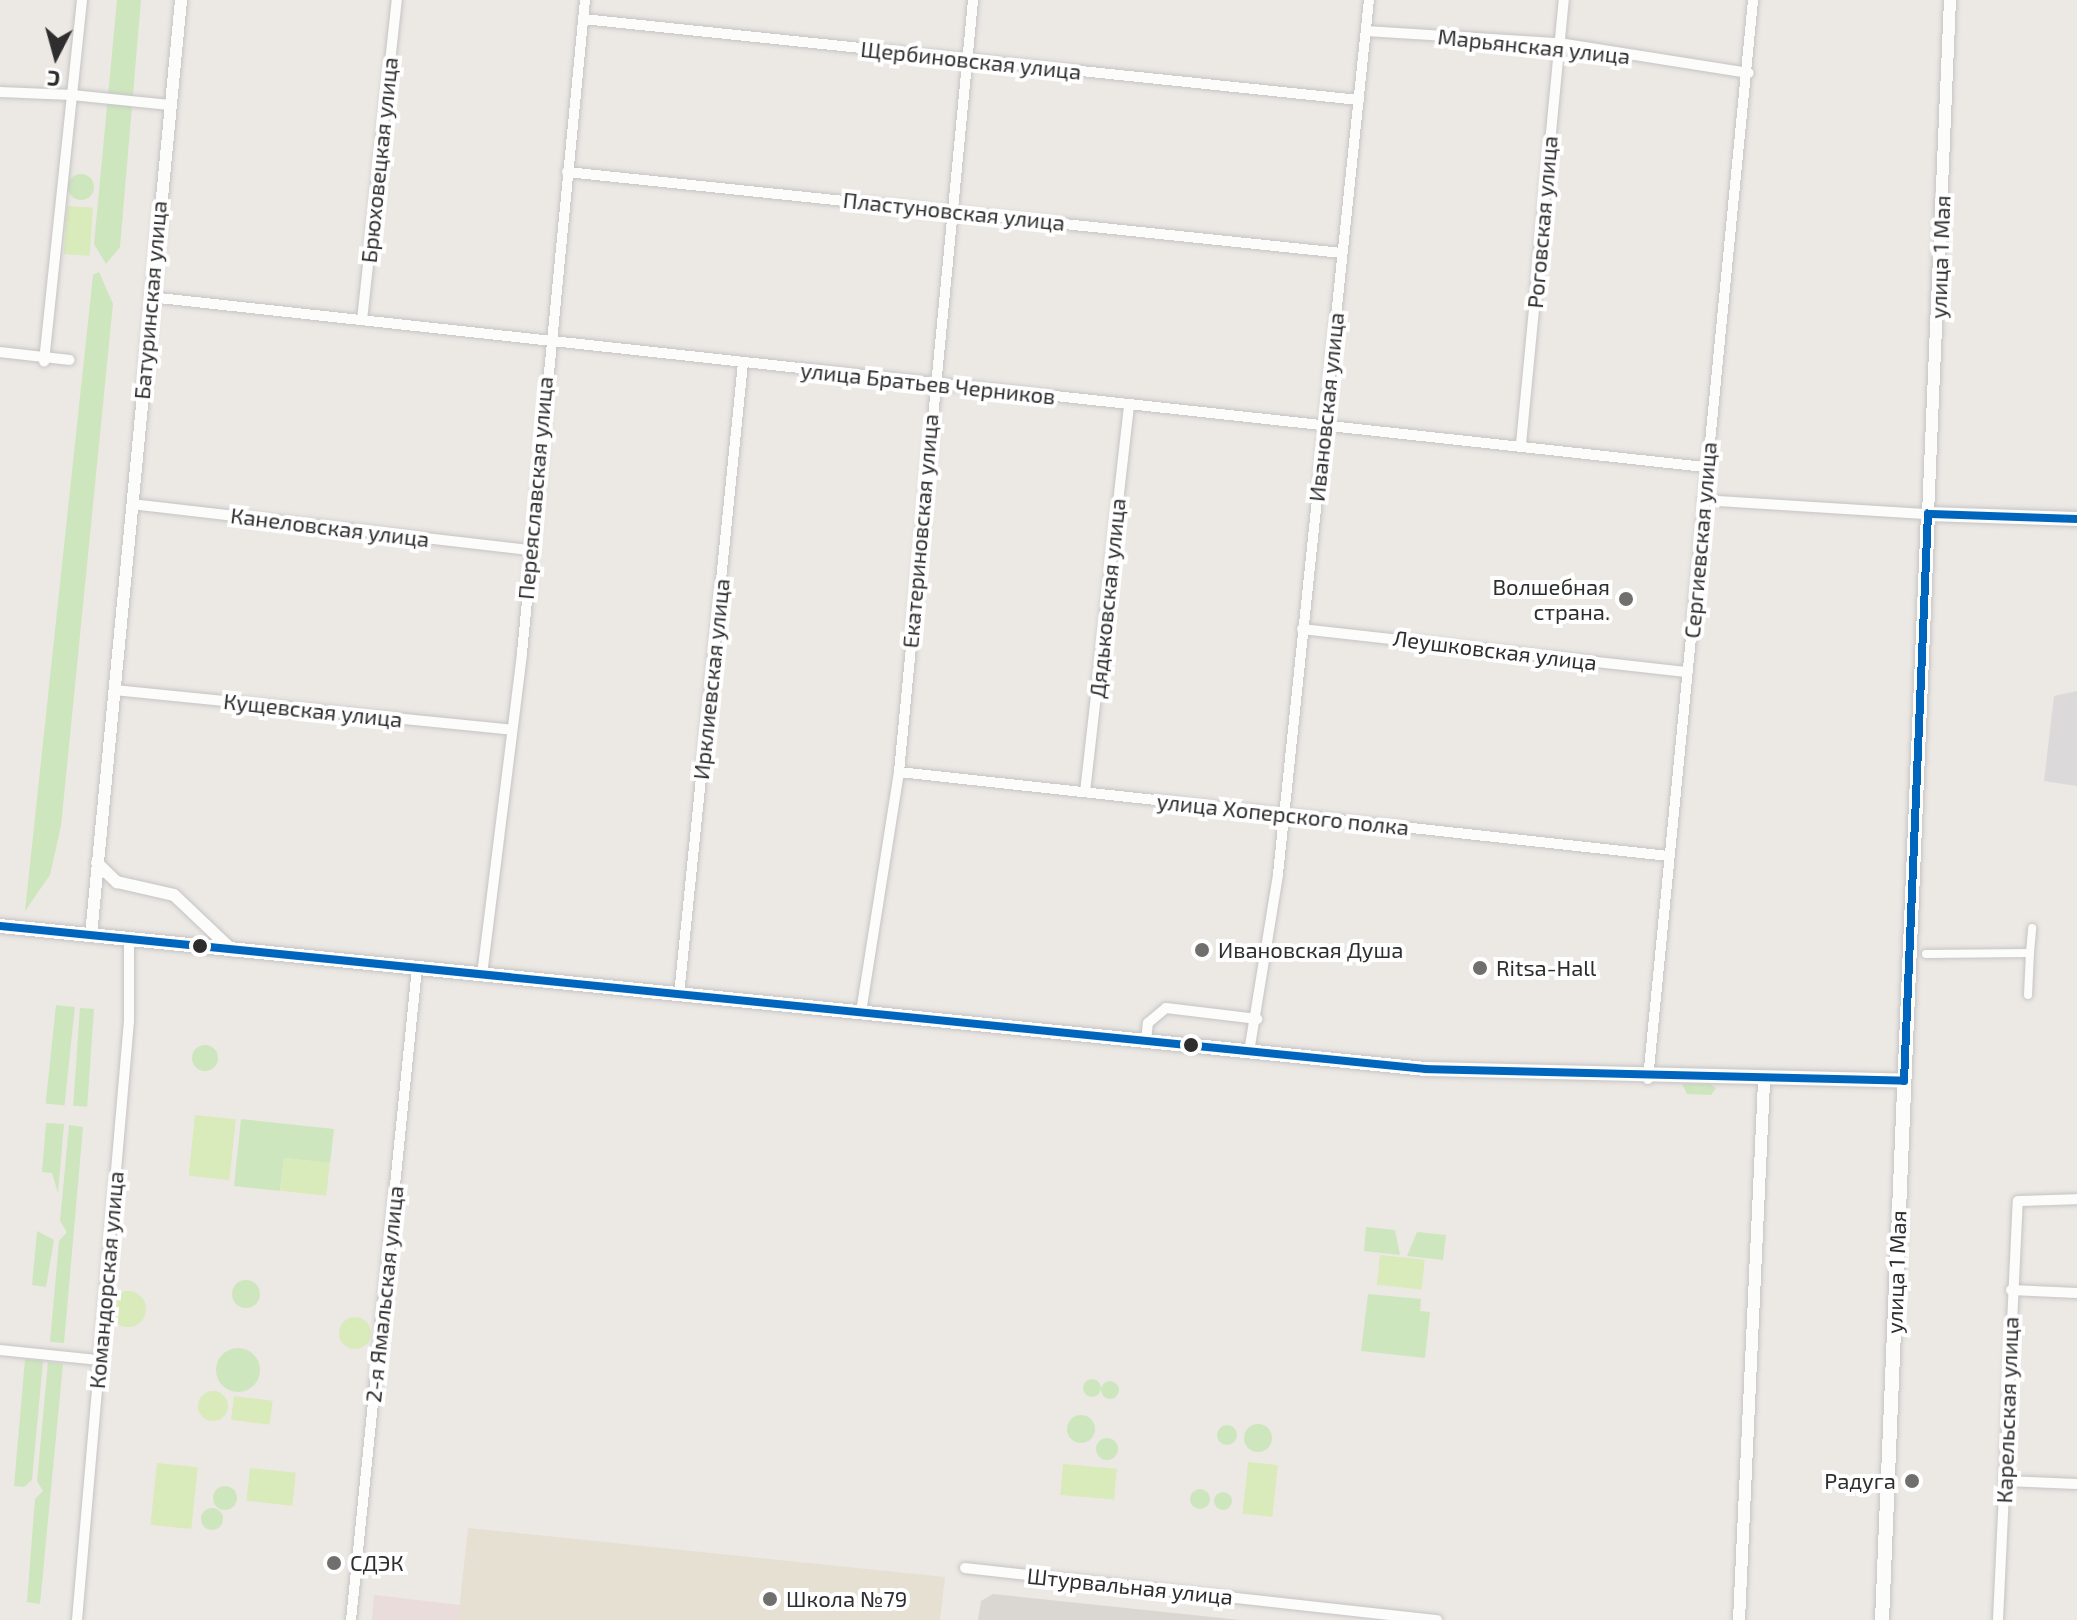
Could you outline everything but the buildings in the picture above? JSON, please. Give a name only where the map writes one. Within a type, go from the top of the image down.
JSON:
[{"type":"main road","points":[[1928,518],[2077,519]]},
{"type":"main road","name":"улица 1 Мая","points":[[1882,1620],[1928,518]]},
{"type":"main road","points":[[0,926],[1249,1052],[1648,1079],[1904,1081]]},
{"type":"street","points":[[44,360],[82,0]]},
{"type":"street","name":"Батуринская улица","points":[[91,935],[150,297],[181,0]]},
{"type":"street","name":"Брюховецкая улица","points":[[362,320],[397,0]]},
{"type":"street","name":"Переяславская улица","points":[[482,975],[512,730],[585,0]]},
{"type":"street","name":"Екатериновская улица","points":[[861,1012],[899,772],[933,383],[973,0]]},
{"type":"street","name":"Ивановская улица","points":[[1249,1052],[1257,1019],[1283,814],[1369,0]]},
{"type":"street","name":"Роговская улица","points":[[1521,444],[1564,0]]},
{"type":"street","name":"Сергиевская улица","points":[[1648,1079],[1705,467],[1749,73],[1753,0]]},
{"type":"street","name":"улица 1 Мая","points":[[1928,518],[1950,0]]},
{"type":"street","name":"Щербиновская улица","points":[[583,19],[1359,100]]},
{"type":"street","name":"Марьянская улица","points":[[1366,31],[1559,43],[1749,73]]},
{"type":"street","points":[[0,92],[72,95],[169,105]]},
{"type":"street","name":"Пластуновская улица","points":[[567,172],[950,209],[1342,253]]},
{"type":"street","name":"улица Братьев Черников","points":[[150,297],[1129,405],[1521,444],[1705,467]]},
{"type":"street","points":[[0,352],[44,360],[70,360]]},
{"type":"street","name":"Ирклиевская улица","points":[[679,995],[743,363]]},
{"type":"street","name":"Дядьковская улица","points":[[1085,792],[1129,405]]},
{"type":"street","points":[[1703,500],[1928,518]]},
{"type":"street","name":"Канеловская улица","points":[[132,504],[528,550]]},
{"type":"street","name":"Леушковская улица","points":[[1302,629],[1688,672]]},
{"type":"street","name":"Кущевская улица","points":[[114,690],[512,730]]},
{"type":"street","name":"улица Хоперского полка","points":[[899,772],[1668,856]]},
{"type":"street","points":[[97,863],[117,882],[174,895],[233,951]]},
{"type":"street","points":[[2028,995],[2032,928]]},
{"type":"street","name":"Командорская улица","points":[[77,1620],[129,940]]},
{"type":"street","points":[[1926,954],[2030,953]]},
{"type":"street","name":"2-я Ямальская улица","points":[[351,1620],[417,968]]},
{"type":"street","points":[[1146,1041],[1148,1023],[1166,1008],[1257,1019]]},
{"type":"street","points":[[1739,1620],[1764,1081]]},
{"type":"street","name":"Карельская улица","points":[[1998,1620],[2011,1290],[2018,1201],[2077,1199]]},
{"type":"street","points":[[2011,1290],[2077,1293]]},
{"type":"street","points":[[0,1350],[99,1360]]},
{"type":"street","points":[[2005,1481],[2077,1484]]},
{"type":"street","name":"Штурвальная улица","points":[[965,1568],[1437,1620]]},
{"type":"shaded area","points":[[2077,691],[2077,786],[2044,781],[2054,696]]},
{"type":"shaded area","name":"Школа №79","points":[[468,1528],[945,1577],[940,1620],[458,1620]]},
{"type":"shaded area","points":[[993,1594],[1241,1620],[978,1620],[981,1601]]},
{"type":"shaded area","points":[[374,1595],[460,1605],[458,1620],[372,1620]]},
{"type":"green space","points":[[117,0],[141,0],[120,247],[106,264],[94,244]]},
{"type":"green space","points":[[81,174],[90,178],[94,187],[90,196],[81,200],[72,196],[68,187],[72,178]]},
{"type":"green space","points":[[67,206],[93,208],[90,256],[64,254]]},
{"type":"green space","points":[[99,272],[113,304],[61,826],[50,875],[25,911],[93,275]]},
{"type":"green space","points":[[56,1005],[75,1007],[65,1105],[46,1103]]},
{"type":"green space","points":[[80,1008],[94,1009],[87,1107],[73,1106]]},
{"type":"green space","points":[[205,1045],[214,1049],[218,1058],[214,1067],[205,1071],[196,1067],[192,1058],[196,1049]]},
{"type":"green space","points":[[1682,1084],[1710,1084],[1716,1088],[1711,1095],[1687,1094]]},
{"type":"green space","points":[[195,1115],[236,1119],[229,1180],[189,1176]]},
{"type":"green space","points":[[241,1119],[334,1129],[330,1163],[284,1158],[280,1191],[234,1186]]},
{"type":"green space","points":[[46,1123],[64,1124],[58,1193],[52,1173],[42,1172]]},
{"type":"green space","points":[[69,1125],[83,1127],[64,1343],[50,1342],[59,1241],[67,1232],[60,1221]]},
{"type":"green space","points":[[284,1158],[330,1163],[326,1196],[281,1191]]},
{"type":"green space","points":[[1366,1227],[1395,1230],[1400,1255],[1364,1251]]},
{"type":"green space","points":[[37,1231],[54,1240],[46,1287],[32,1285]]},
{"type":"green space","points":[[1417,1232],[1446,1235],[1443,1260],[1407,1256]]},
{"type":"green space","points":[[1380,1255],[1425,1260],[1422,1290],[1377,1285]]},
{"type":"green space","points":[[246,1280],[256,1284],[260,1294],[256,1304],[246,1308],[236,1304],[232,1294],[236,1284]]},
{"type":"green space","points":[[128,1291],[141,1296],[146,1309],[141,1322],[128,1327],[115,1322],[110,1309],[115,1296]]},
{"type":"green space","points":[[1368,1294],[1421,1299],[1420,1311],[1430,1312],[1425,1358],[1361,1351]]},
{"type":"green space","points":[[355,1317],[366,1322],[371,1333],[366,1344],[355,1349],[344,1344],[339,1333],[344,1322]]},
{"type":"green space","points":[[238,1348],[254,1354],[260,1370],[254,1386],[238,1392],[222,1386],[216,1370],[222,1354]]},
{"type":"green space","points":[[25,1359],[43,1361],[32,1480],[24,1487],[14,1486]]},
{"type":"green space","points":[[48,1362],[63,1364],[40,1604],[27,1602],[35,1499],[43,1491],[37,1481]]},
{"type":"green space","points":[[1092,1379],[1101,1388],[1092,1397],[1083,1388]]},
{"type":"green space","points":[[1106,1381],[1114,1381],[1119,1390],[1117,1397],[1106,1399],[1101,1394],[1101,1386]]},
{"type":"green space","points":[[213,1391],[219,1392],[227,1400],[227,1412],[219,1420],[213,1421],[207,1420],[199,1412],[198,1406],[199,1400],[207,1392]]},
{"type":"green space","points":[[234,1396],[273,1401],[270,1425],[231,1420]]},
{"type":"green space","points":[[1081,1415],[1091,1419],[1095,1429],[1091,1439],[1081,1443],[1071,1439],[1067,1429],[1071,1419]]},
{"type":"green space","points":[[1258,1424],[1268,1428],[1272,1438],[1268,1448],[1258,1452],[1248,1448],[1244,1438],[1248,1428]]},
{"type":"green space","points":[[1227,1425],[1234,1428],[1237,1435],[1234,1442],[1227,1445],[1220,1442],[1217,1435],[1220,1428]]},
{"type":"green space","points":[[1107,1438],[1115,1441],[1118,1449],[1115,1457],[1107,1460],[1099,1457],[1096,1449],[1099,1441]]},
{"type":"green space","points":[[1248,1462],[1278,1465],[1272,1517],[1243,1514]]},
{"type":"green space","points":[[157,1463],[198,1467],[191,1529],[151,1525]]},
{"type":"green space","points":[[1063,1464],[1117,1469],[1114,1500],[1060,1495]]},
{"type":"green space","points":[[250,1468],[296,1473],[292,1506],[247,1501]]},
{"type":"green space","points":[[225,1486],[233,1490],[237,1498],[233,1506],[225,1510],[217,1506],[213,1498],[217,1490]]},
{"type":"green space","points":[[1200,1489],[1207,1492],[1210,1499],[1207,1506],[1200,1509],[1193,1506],[1190,1499],[1193,1492]]},
{"type":"green space","points":[[1223,1492],[1232,1501],[1223,1510],[1214,1501]]},
{"type":"green space","points":[[212,1508],[220,1511],[223,1519],[220,1527],[212,1530],[204,1527],[201,1519],[204,1511]]},
{"type":"transit line","points":[[1928,514],[2077,519]]},
{"type":"transit line","points":[[1904,1081],[1928,514]]},
{"type":"transit line","points":[[0,926],[1426,1069],[1904,1081]]},
{"type":"place","name":"Волшебная страна.","points":[[1626,599]]},
{"type":"place","name":"Ивановская Душа","points":[[1202,950]]},
{"type":"place","name":"Ritsa-Hall","points":[[1480,968]]},
{"type":"place","name":"Радуга","points":[[1912,1481]]},
{"type":"place","name":"СДЭК","points":[[334,1563]]},
{"type":"place","name":"Школа №79","points":[[770,1599]]}]
